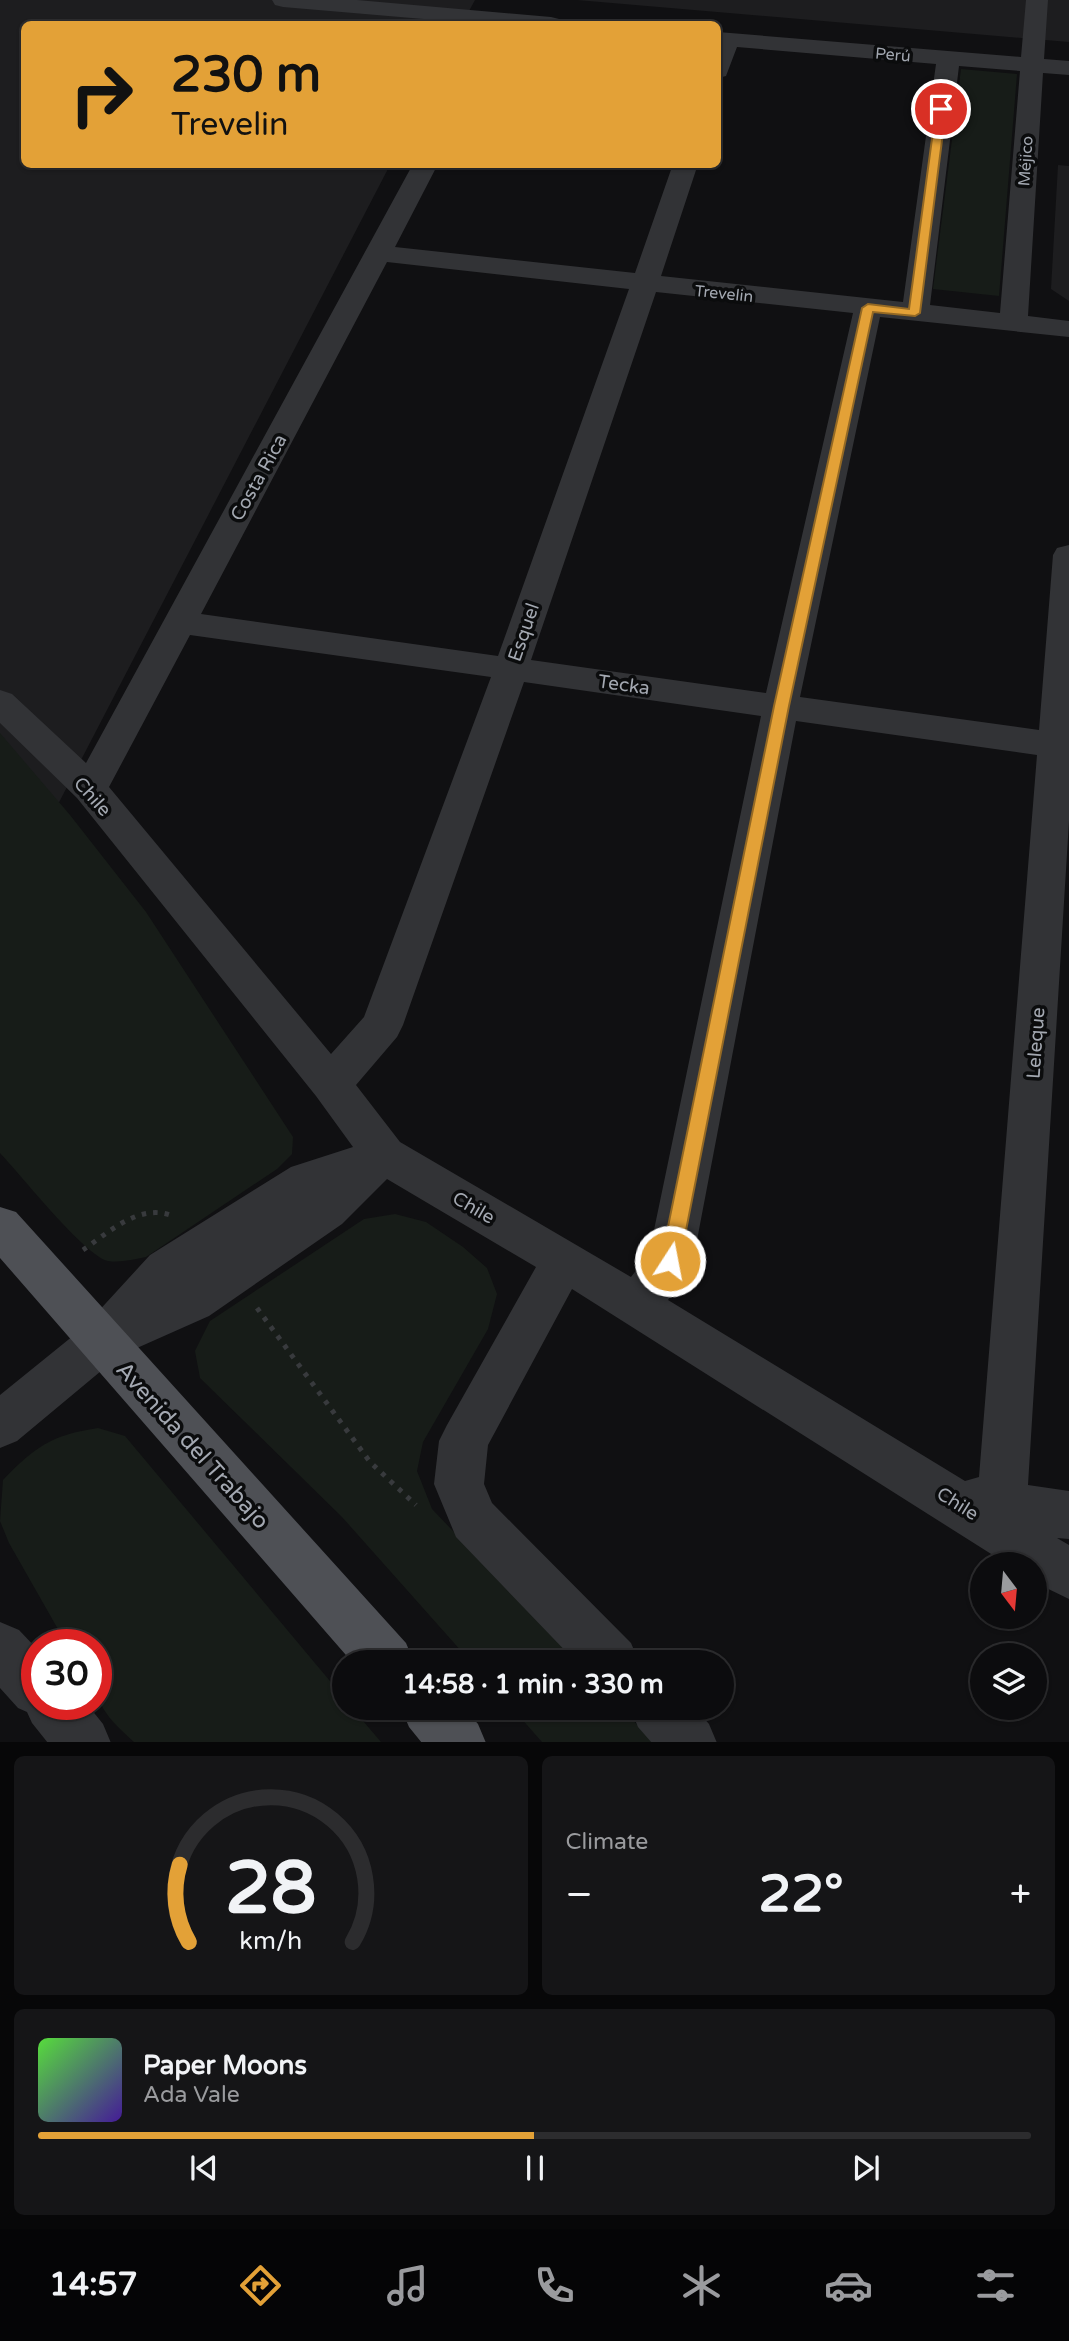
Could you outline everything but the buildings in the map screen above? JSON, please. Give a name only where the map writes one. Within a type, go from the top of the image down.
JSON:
[{"type":"main road","name":"Avenida del Trabajo","points":[[0,1226],[376,1650]]},
{"type":"main road","points":[[439,1720],[458,1742]]},
{"type":"street","points":[[283,0],[505,15],[536,21]]},
{"type":"street","name":"Méjico","points":[[1013,323],[1037,0]]},
{"type":"street","name":"Perú","points":[[723,40],[1069,68]]},
{"type":"street","points":[[915,313],[948,58]]},
{"type":"street","name":"Costa Rica","points":[[90,789],[424,168]]},
{"type":"street","name":"Esquel","points":[[331,1084],[382,1025],[511,669],[685,168]]},
{"type":"street","name":"Trevelin","points":[[380,253],[1069,329]]},
{"type":"street","points":[[636,1307],[670,1261],[781,706],[868,308]]},
{"type":"street","name":"Leleque","points":[[1001,1517],[1063,746],[1069,555]]},
{"type":"street","name":"Tecka","points":[[178,622],[1063,746]]},
{"type":"street","name":"Chile","points":[[0,702],[90,789],[331,1084],[384,1155],[564,1260],[950,1499],[1001,1517],[1069,1574]]},
{"type":"street","points":[[0,1425],[101,1342],[192,1301],[215,1261],[326,1209],[384,1155]]},
{"type":"street","points":[[564,1260],[464,1441],[459,1484],[474,1520],[600,1650]]},
{"type":"street","points":[[1001,1517],[1069,1515]]},
{"type":"street","points":[[0,1649],[21,1672]]},
{"type":"street","points":[[65,1720],[84,1742]]},
{"type":"street","points":[[668,1720],[690,1742]]},
{"type":"path","points":[[43,1276],[142,1212],[164,1211],[177,1219],[254,1304],[370,1462],[420,1508]]},
{"type":"shaded area","points":[[0,0],[475,0],[464,21],[21,21],[21,168],[388,168],[0,916]]},
{"type":"shaded area","points":[[577,0],[1069,0],[1069,42]]},
{"type":"shaded area","points":[[961,69],[1017,74],[999,296],[933,289]]},
{"type":"shaded area","points":[[1058,165],[1069,166],[1069,301],[1051,289]]},
{"type":"shaded area","points":[[0,733],[70,815],[146,912],[293,1137],[292,1154],[277,1169],[146,1257],[108,1261],[98,1256],[69,1230],[0,1153]]},
{"type":"shaded area","points":[[395,1214],[426,1222],[463,1247],[487,1268],[497,1294],[488,1329],[423,1442],[417,1471],[432,1509],[567,1650],[460,1650],[342,1517],[200,1378],[195,1351],[210,1321],[364,1219]]},
{"type":"shaded area","points":[[98,1428],[125,1436],[332,1683],[332,1720],[362,1720],[381,1742],[134,1742],[120,1729],[112,1720],[112,1629],[58,1629],[9,1543],[0,1521],[3,1480],[45,1444]]},
{"type":"shaded area","points":[[523,1720],[633,1720],[654,1742],[542,1742]]},
{"type":"route","points":[[670,1261],[781,706],[868,308],[915,313],[941,109]]}]
